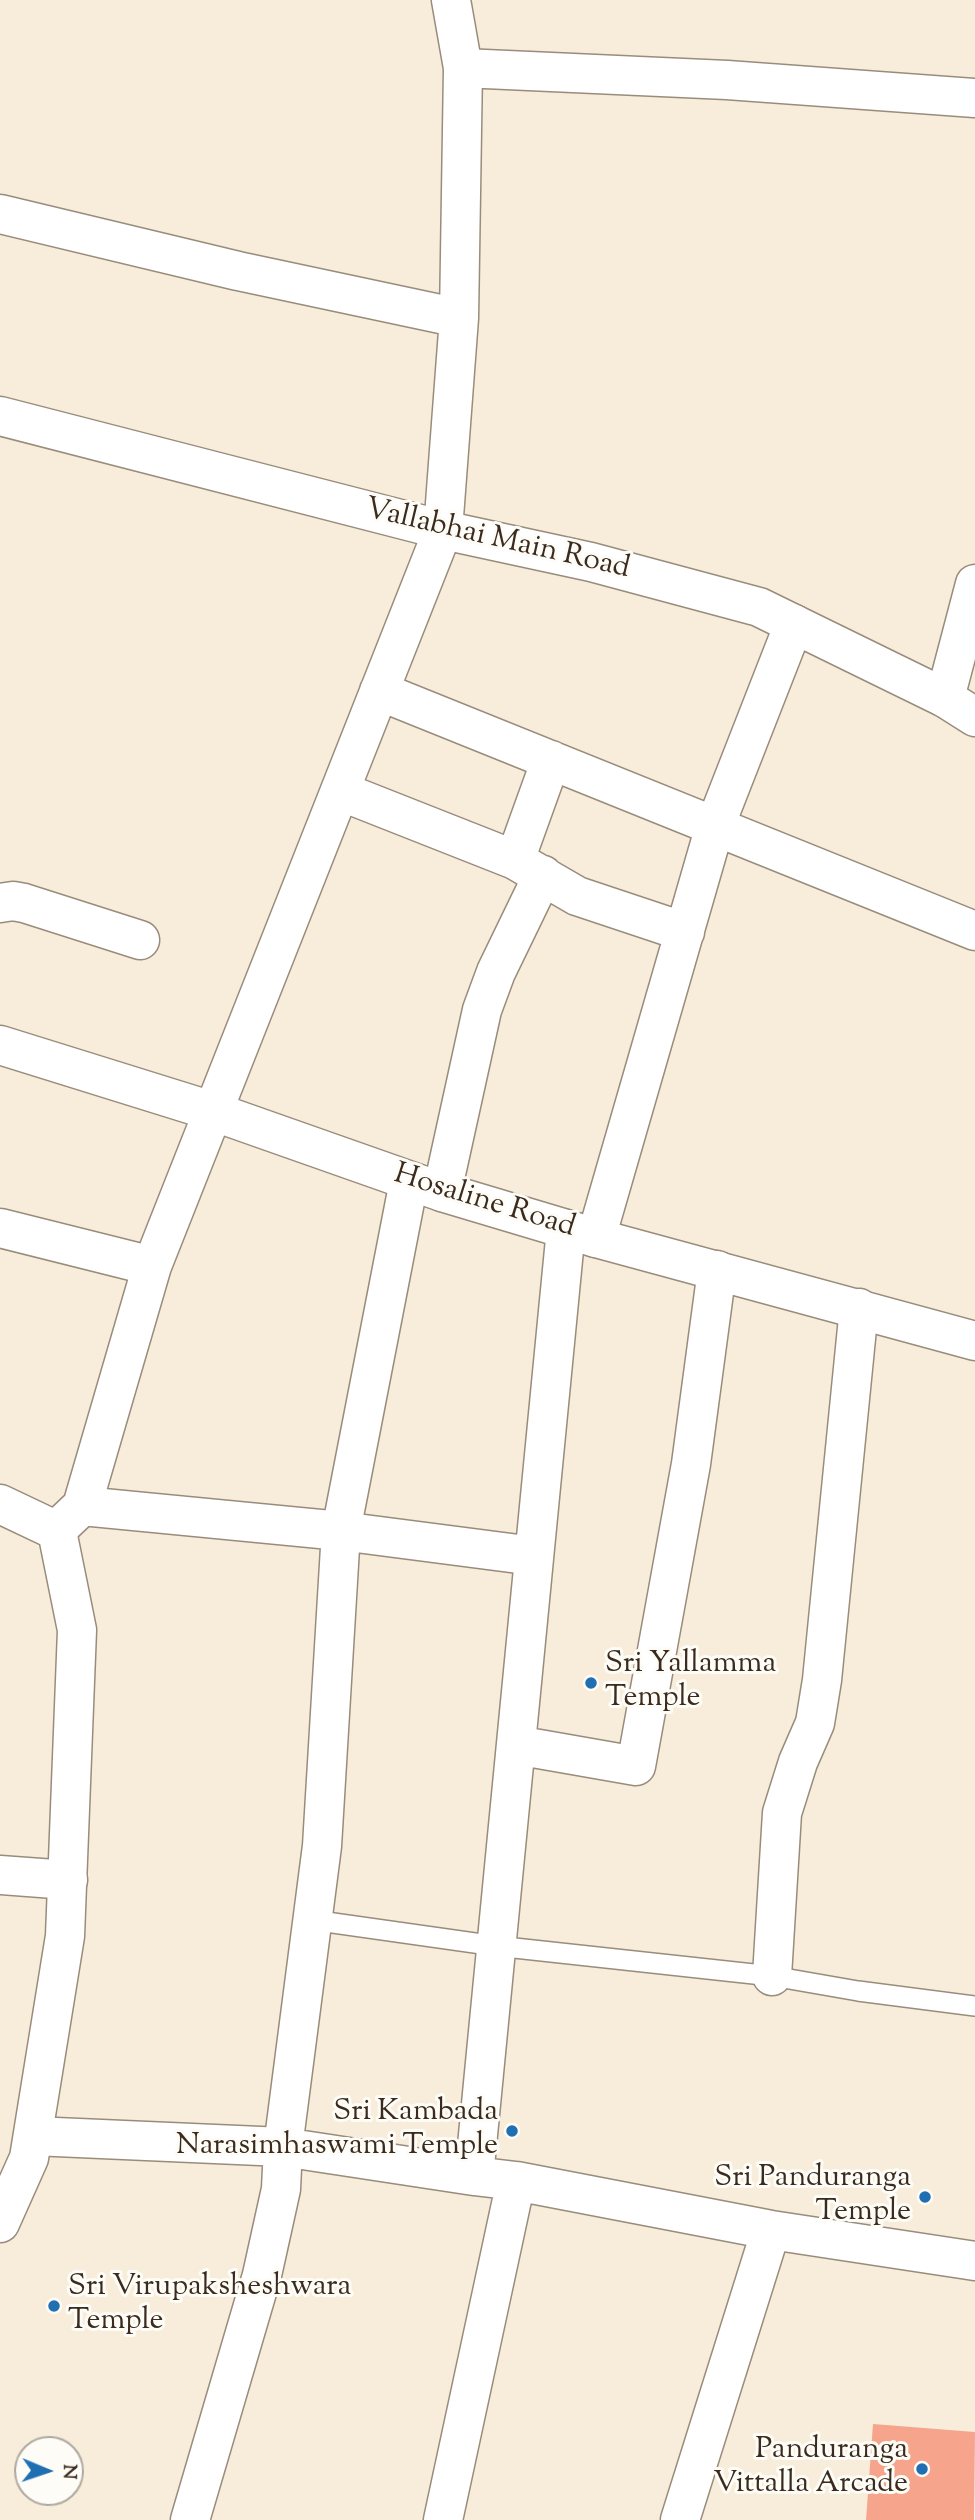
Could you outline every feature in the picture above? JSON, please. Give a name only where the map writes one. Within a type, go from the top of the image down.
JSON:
[{"type":"street","points":[[0,2224],[29,2158],[65,1936],[77,1630],[69,1518],[152,1266],[443,530],[459,318],[463,68],[451,0]]},
{"type":"street","points":[[463,68],[727,80],[975,98]]},
{"type":"street","points":[[0,214],[238,271],[459,318]]},
{"type":"street","name":"Vallabhai Main Road","points":[[0,416],[443,530],[617,569],[759,607],[960,707]]},
{"type":"street","points":[[960,707],[975,584]]},
{"type":"street","points":[[474,2176],[534,1556],[581,1233],[684,932],[715,826],[794,624]]},
{"type":"street","points":[[379,691],[975,931]]},
{"type":"street","points":[[190,2520],[262,2275],[281,2189],[283,2147],[322,1846],[341,1531],[425,1186],[529,868],[551,760]]},
{"type":"street","points":[[340,790],[529,868],[577,896],[684,932]]},
{"type":"street","points":[[0,903],[24,903],[140,940]]},
{"type":"street","name":"Hosaline Road","points":[[0,1045],[212,1111],[425,1186],[581,1233],[975,1340]]},
{"type":"street","points":[[0,1228],[152,1266]]},
{"type":"street","points":[[516,1745],[636,1766],[691,1464],[717,1270]]},
{"type":"street","points":[[772,1976],[782,1813],[798,1762],[815,1723],[822,1679],[859,1308]]},
{"type":"street","points":[[0,1504],[69,1518],[341,1531],[534,1556]]},
{"type":"street","points":[[0,1875],[68,1880]]},
{"type":"street","points":[[33,2136],[283,2147],[516,2181],[771,2230],[975,2261]]},
{"type":"street","points":[[443,2520],[516,2181]]},
{"type":"street","points":[[680,2520],[771,2230]]},
{"type":"lane","points":[[312,1920],[496,1946],[772,1976],[858,1991],[975,2006]]},
{"type":"building","name":"Panduranga Vittalla Arcade","points":[[873,2424],[975,2432],[974,2520],[866,2520]]},
{"type":"place","name":"Sri Yallamma Temple","points":[[591,1683]]},
{"type":"place","name":"Sri Kambada Narasimhaswami Temple","points":[[512,2131]]},
{"type":"place","name":"Sri Panduranga Temple","points":[[925,2197]]},
{"type":"place","name":"Sri Virupaksheshwara Temple","points":[[54,2306]]},
{"type":"place","name":"Panduranga Vittalla Arcade","points":[[922,2469]]}]
